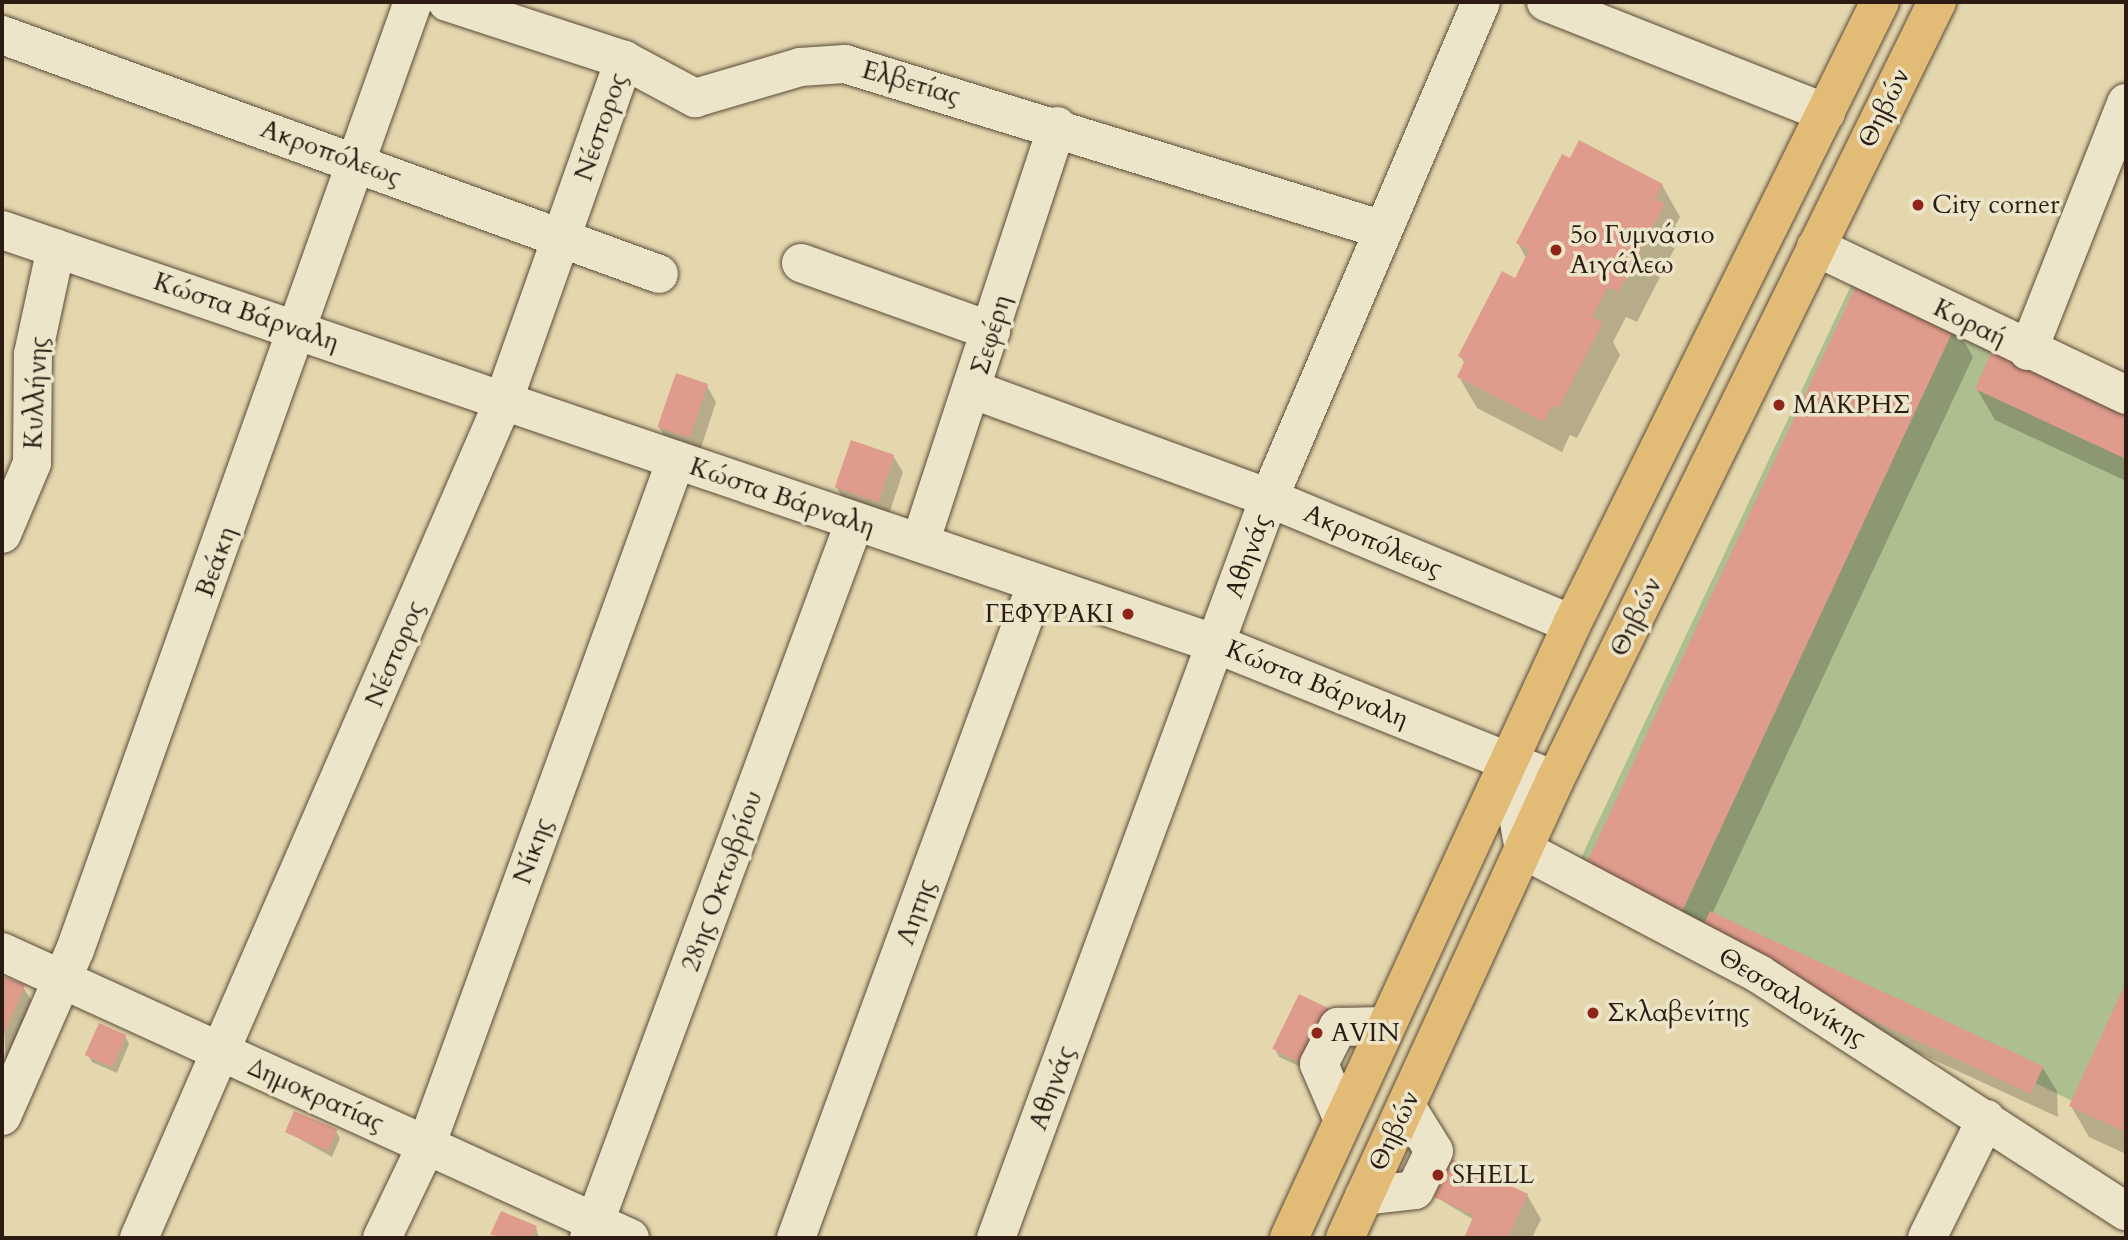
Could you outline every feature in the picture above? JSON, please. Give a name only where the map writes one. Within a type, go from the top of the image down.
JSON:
[{"type":"main road","name":"Θηβών","points":[[1289,1238],[1572,624],[1880,2]]},
{"type":"main road","name":"Θηβών","points":[[1345,1238],[1555,780],[1937,2]]},
{"type":"street","name":"Βεάκη","points":[[2,1116],[63,980],[301,330],[356,162],[414,2]]},
{"type":"street","name":"Ελβετίας","points":[[447,2],[624,60],[695,98],[800,67],[845,64],[1057,126],[1380,229]]},
{"type":"street","name":"Αθηνάς","points":[[996,1238],[1269,498],[1380,229],[1481,2]]},
{"type":"street","points":[[1546,2],[1826,113]]},
{"type":"street","name":"Ακροπόλεως","points":[[2,35],[659,274]]},
{"type":"street","name":"Νέστορος","points":[[139,1238],[223,1053],[503,402],[563,240],[624,60]]},
{"type":"street","points":[[2028,351],[2126,103]]},
{"type":"street","name":"Σεφέρη","points":[[920,543],[974,390],[1057,126]]},
{"type":"street","name":"Κώστα Βάρναλη","points":[[2,230],[301,330],[854,523],[1216,644],[1555,780]]},
{"type":"street","name":"Κοραή","points":[[1816,247],[2028,351],[2126,395]]},
{"type":"street","name":"Κυλλήνης","points":[[2,534],[32,463],[33,354],[55,248]]},
{"type":"street","points":[[801,263],[991,331]]},
{"type":"street","name":"Ακροπόλεως","points":[[974,390],[1269,498],[1572,624]]},
{"type":"street","name":"Νίκης","points":[[382,1238],[426,1146],[676,460]]},
{"type":"street","name":"28ης Οκτωβρίου","points":[[605,1233],[854,523]]},
{"type":"street","name":"Λητης","points":[[796,1238],[1036,585]]},
{"type":"street","points":[[1508,761],[1524,850]]},
{"type":"street","name":"Θεσσαλονίκης","points":[[1524,850],[1759,974],[2126,1211]]},
{"type":"street","name":"Δημοκρατίας","points":[[2,952],[426,1146],[605,1233]]},
{"type":"street","points":[[1927,1238],[1986,1119]]},
{"type":"green space","points":[[1865,256],[2126,378],[2126,1127],[1579,862]]},
{"type":"building","points":[[1579,140],[1663,184],[1656,199],[1665,204],[1619,292],[1608,287],[1592,317],[1603,322],[1559,408],[1552,405],[1544,422],[1457,377],[1465,360],[1458,356],[1502,271],[1515,278],[1529,250],[1516,243],[1562,154],[1570,158]]},
{"type":"building","points":[[1859,279],[1956,324],[1677,923],[1580,878]]},
{"type":"building","points":[[1995,344],[2126,405],[2126,459],[1975,389]]},
{"type":"building","points":[[676,373],[708,384],[690,438],[657,427]]},
{"type":"building","points":[[851,440],[894,455],[878,502],[835,487]]},
{"type":"building","points":[[1710,911],[2044,1067],[2031,1094],[1697,938]]},
{"type":"building","points":[[2,976],[25,985],[2,1040]]},
{"type":"building","points":[[2126,982],[2126,1132],[2069,1106]]},
{"type":"building","points":[[1299,994],[1334,1011],[1307,1066],[1272,1049]]},
{"type":"building","points":[[99,1023],[126,1035],[112,1067],[85,1055]]},
{"type":"building","points":[[294,1111],[337,1129],[328,1151],[285,1132]]},
{"type":"building","points":[[1452,1159],[1528,1194],[1508,1238],[1464,1238],[1474,1215],[1434,1197]]},
{"type":"building","points":[[501,1211],[537,1226],[532,1238],[490,1235]]},
{"type":"place","name":"City corner","points":[[1918,205]]},
{"type":"place","name":"5ο Γυμνάσιο Αιγάλεω","points":[[1556,250]]},
{"type":"place","name":"ΜΑΚΡΗΣ","points":[[1779,405]]},
{"type":"place","name":"ΓΕΦΥΡΑΚΙ","points":[[1128,614]]},
{"type":"place","name":"Σκλαβενίτης","points":[[1593,1013]]},
{"type":"place","name":"AVIN","points":[[1317,1033]]},
{"type":"place","name":"SHELL","points":[[1438,1175]]}]
